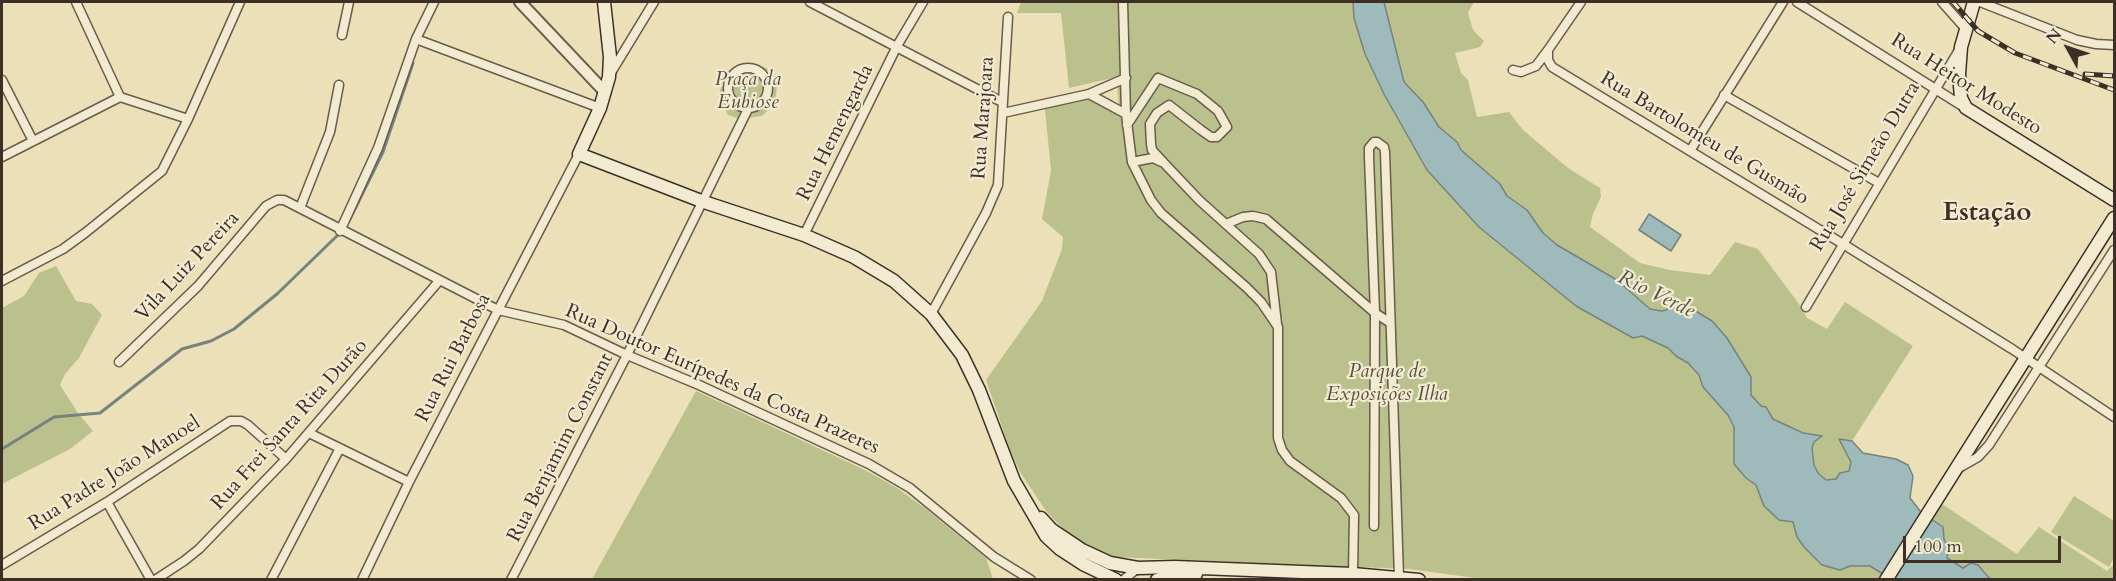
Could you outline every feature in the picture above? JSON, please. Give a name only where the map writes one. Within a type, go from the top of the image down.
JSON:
[{"type":"main road","points":[[604,2],[610,57],[609,76],[600,108],[579,153],[704,202],[804,235],[854,257],[907,292],[931,314],[970,371],[1014,481],[1040,528],[1070,557],[1095,572],[1116,579]]},
{"type":"main road","name":"Rua José Simeão Dutra","points":[[1966,108],[1961,98],[1960,46],[1974,2]]},
{"type":"main road","name":"Rua Heitor Modesto","points":[[1966,108],[2115,200]]},
{"type":"main road","points":[[1886,579],[2115,218]]},
{"type":"main road","points":[[1025,499],[1052,530],[1082,550],[1110,563],[1138,568],[1175,567],[1419,579]]},
{"type":"main road","points":[[1157,579],[1221,570]]},
{"type":"street","points":[[76,2],[120,97]]},
{"type":"street","points":[[2,281],[63,249],[85,234],[162,171],[188,119],[240,2]]},
{"type":"street","points":[[342,35],[349,2]]},
{"type":"street","points":[[340,231],[378,148],[416,39],[434,2]]},
{"type":"street","points":[[520,2],[605,92]]},
{"type":"street","points":[[609,76],[654,2]]},
{"type":"street","points":[[810,2],[1002,102]]},
{"type":"street","name":"Rua Hemengarda","points":[[804,235],[897,46],[923,2]]},
{"type":"street","points":[[1123,2],[1126,114],[1132,162],[1151,200],[1161,213],[1246,287],[1278,327]]},
{"type":"street","points":[[1513,70],[1521,72],[1536,66],[1581,2]]},
{"type":"street","points":[[1690,151],[1783,2]]},
{"type":"street","name":"Rua Heitor Modesto","points":[[1797,2],[1966,108]]},
{"type":"street","points":[[1942,2],[1965,28]]},
{"type":"street","points":[[1980,2],[2077,40],[2115,45]]},
{"type":"street","name":"Rua Marajoara","points":[[931,314],[994,196],[1000,167],[1008,17]]},
{"type":"street","points":[[416,39],[600,108]]},
{"type":"street","name":"Rua José Simeão Dutra","points":[[1806,307],[1960,46]]},
{"type":"street","name":"Rua Bartolomeu de Gusmão","points":[[1548,50],[1548,60],[1552,67],[1843,243],[2115,417]]},
{"type":"street","points":[[748,67],[759,69],[766,77],[769,87],[766,98],[759,106],[748,109],[738,106],[730,98],[728,88],[730,77],[738,70],[748,67]]},
{"type":"street","points":[[1003,113],[1089,94],[1126,78]]},
{"type":"street","points":[[1127,125],[1158,78],[1197,94],[1218,111],[1227,127],[1217,138],[1211,137],[1169,105],[1157,112],[1150,124],[1150,144],[1152,150],[1199,200],[1259,254],[1271,272],[1278,327],[1278,438],[1282,450],[1290,461],[1341,498],[1354,515],[1353,574]]},
{"type":"street","points":[[2,80],[33,141]]},
{"type":"street","points":[[300,208],[330,132],[339,85]]},
{"type":"street","points":[[1089,94],[1126,114]]},
{"type":"street","points":[[1724,95],[1879,183]]},
{"type":"street","points":[[2,158],[120,97],[188,119]]},
{"type":"street","name":"Rua Benjamim Constant","points":[[511,579],[627,356],[748,109]]},
{"type":"street","points":[[1374,526],[1375,313],[1369,148],[1377,142],[1384,147],[1385,152],[1399,577]]},
{"type":"street","name":"Rua Rui Barbosa","points":[[362,579],[409,482],[579,153]]},
{"type":"street","points":[[1132,162],[1153,158],[1164,163]]},
{"type":"street","name":"Vila Luiz Pereira","points":[[119,362],[198,286],[266,206],[277,200],[284,201]]},
{"type":"street","name":"Rua Doutor Eurípedes da Costa Prazeres","points":[[284,201],[498,310],[564,325],[627,356],[806,434],[891,476],[930,502],[994,557],[1031,579]]},
{"type":"street","points":[[1226,224],[1243,217],[1253,216],[1266,219],[1375,313],[1389,322]]},
{"type":"street","points":[[1954,471],[1978,457],[1989,445],[2115,250]]},
{"type":"street","name":"Rua Frei Santa Rita Durão","points":[[153,579],[184,561],[199,549],[286,459],[439,281]]},
{"type":"street","name":"Rua Padre João Manoel","points":[[2,565],[107,502],[230,421],[241,421],[248,425],[286,459]]},
{"type":"street","points":[[309,434],[409,482]]},
{"type":"street","points":[[271,579],[339,450]]},
{"type":"street","points":[[107,502],[153,579]]},
{"type":"street","points":[[1123,579],[1138,568]]},
{"type":"green space","name":"Parque de Exposições Ilha","points":[[1021,2],[1353,2],[1354,18],[1384,94],[1427,170],[1479,227],[1576,306],[1668,348],[1688,363],[1699,375],[1703,387],[1728,415],[1734,427],[1734,464],[1746,478],[1756,485],[1764,506],[1793,522],[1797,537],[1804,547],[1840,570],[1850,566],[1870,566],[1884,573],[1880,580],[1490,580],[1409,569],[1114,557],[1098,552],[1079,540],[1063,529],[1046,511],[1020,472],[986,380],[1042,301],[1062,249],[1063,237],[1042,219],[1051,171],[1045,109],[1088,97],[1104,105],[1119,117],[1117,77],[1069,88],[1061,13],[1017,13]]},
{"type":"green space","points":[[1384,2],[1474,2],[1468,13],[1473,30],[1484,41],[1480,47],[1455,53],[1461,73],[1468,80],[1477,117],[1509,112],[1523,130],[1568,168],[1600,188],[1601,197],[1590,227],[1640,263],[1670,270],[1710,275],[1735,242],[1758,249],[1807,318],[1827,329],[1845,302],[1913,346],[1852,441],[1840,439],[1851,462],[1848,471],[1836,479],[1826,480],[1818,473],[1814,465],[1812,448],[1814,442],[1821,436],[1803,433],[1773,419],[1766,407],[1761,406],[1751,395],[1751,377],[1712,321],[1694,310],[1676,307],[1662,311],[1650,309],[1617,280],[1557,245],[1543,233],[1527,210],[1507,196],[1500,184],[1439,127],[1423,102],[1404,82]]},
{"type":"green space","name":"Praça da Eubiose","points":[[743,64],[756,64],[771,70],[777,82],[776,96],[762,116],[741,119],[728,115],[718,95],[728,71]]},
{"type":"green space","points":[[56,266],[76,301],[92,304],[102,315],[79,358],[65,374],[60,385],[93,431],[70,449],[2,484],[2,308],[24,296],[39,273]]},
{"type":"green space","points":[[696,391],[865,470],[897,488],[986,558],[993,579],[592,579]]},
{"type":"green space","points":[[2074,496],[2114,521],[2114,558],[2109,567],[2051,532]]},
{"type":"green space","points":[[1942,504],[2017,554],[2039,527],[2107,571],[2114,564],[2114,579],[1990,579],[1984,570],[1963,568],[1947,558],[1948,548],[1944,539],[1943,527],[1932,520]]},
{"type":"water","points":[[1353,2],[1384,2],[1404,82],[1423,102],[1439,127],[1500,184],[1507,196],[1527,210],[1543,233],[1557,245],[1617,280],[1650,309],[1662,311],[1676,307],[1694,310],[1712,321],[1727,338],[1751,377],[1751,395],[1761,406],[1766,407],[1773,419],[1803,433],[1822,436],[1814,442],[1812,448],[1814,465],[1818,473],[1826,480],[1836,479],[1840,473],[1849,471],[1851,462],[1839,439],[1852,441],[1863,453],[1896,459],[1908,465],[1913,476],[1910,498],[1921,512],[1943,527],[1944,539],[1948,548],[1947,558],[1963,568],[1971,563],[1978,565],[1990,579],[1891,579],[1870,566],[1850,566],[1840,570],[1822,565],[1797,537],[1793,522],[1779,520],[1764,506],[1756,485],[1746,478],[1734,464],[1734,427],[1728,415],[1703,387],[1699,375],[1688,363],[1668,348],[1642,336],[1633,338],[1576,306],[1479,227],[1427,170],[1384,94],[1365,54],[1354,18]]},
{"type":"water","points":[[1649,214],[1681,235],[1671,251],[1639,230]]},
{"type":"waterway","points":[[350,219],[383,152],[413,63]]},
{"type":"waterway","points":[[2,449],[54,417],[100,413],[182,349],[211,341],[234,329],[277,294],[341,232]]},
{"type":"railway","points":[[1953,2],[1978,31],[2015,53],[2114,90]]},
{"type":"railway","points":[[2085,74],[2114,76]]},
{"type":"district","name":"Estação","points":[[1987,214]]},
{"type":"water label","name":"Rio Verde","points":[[1656,295]]}]
